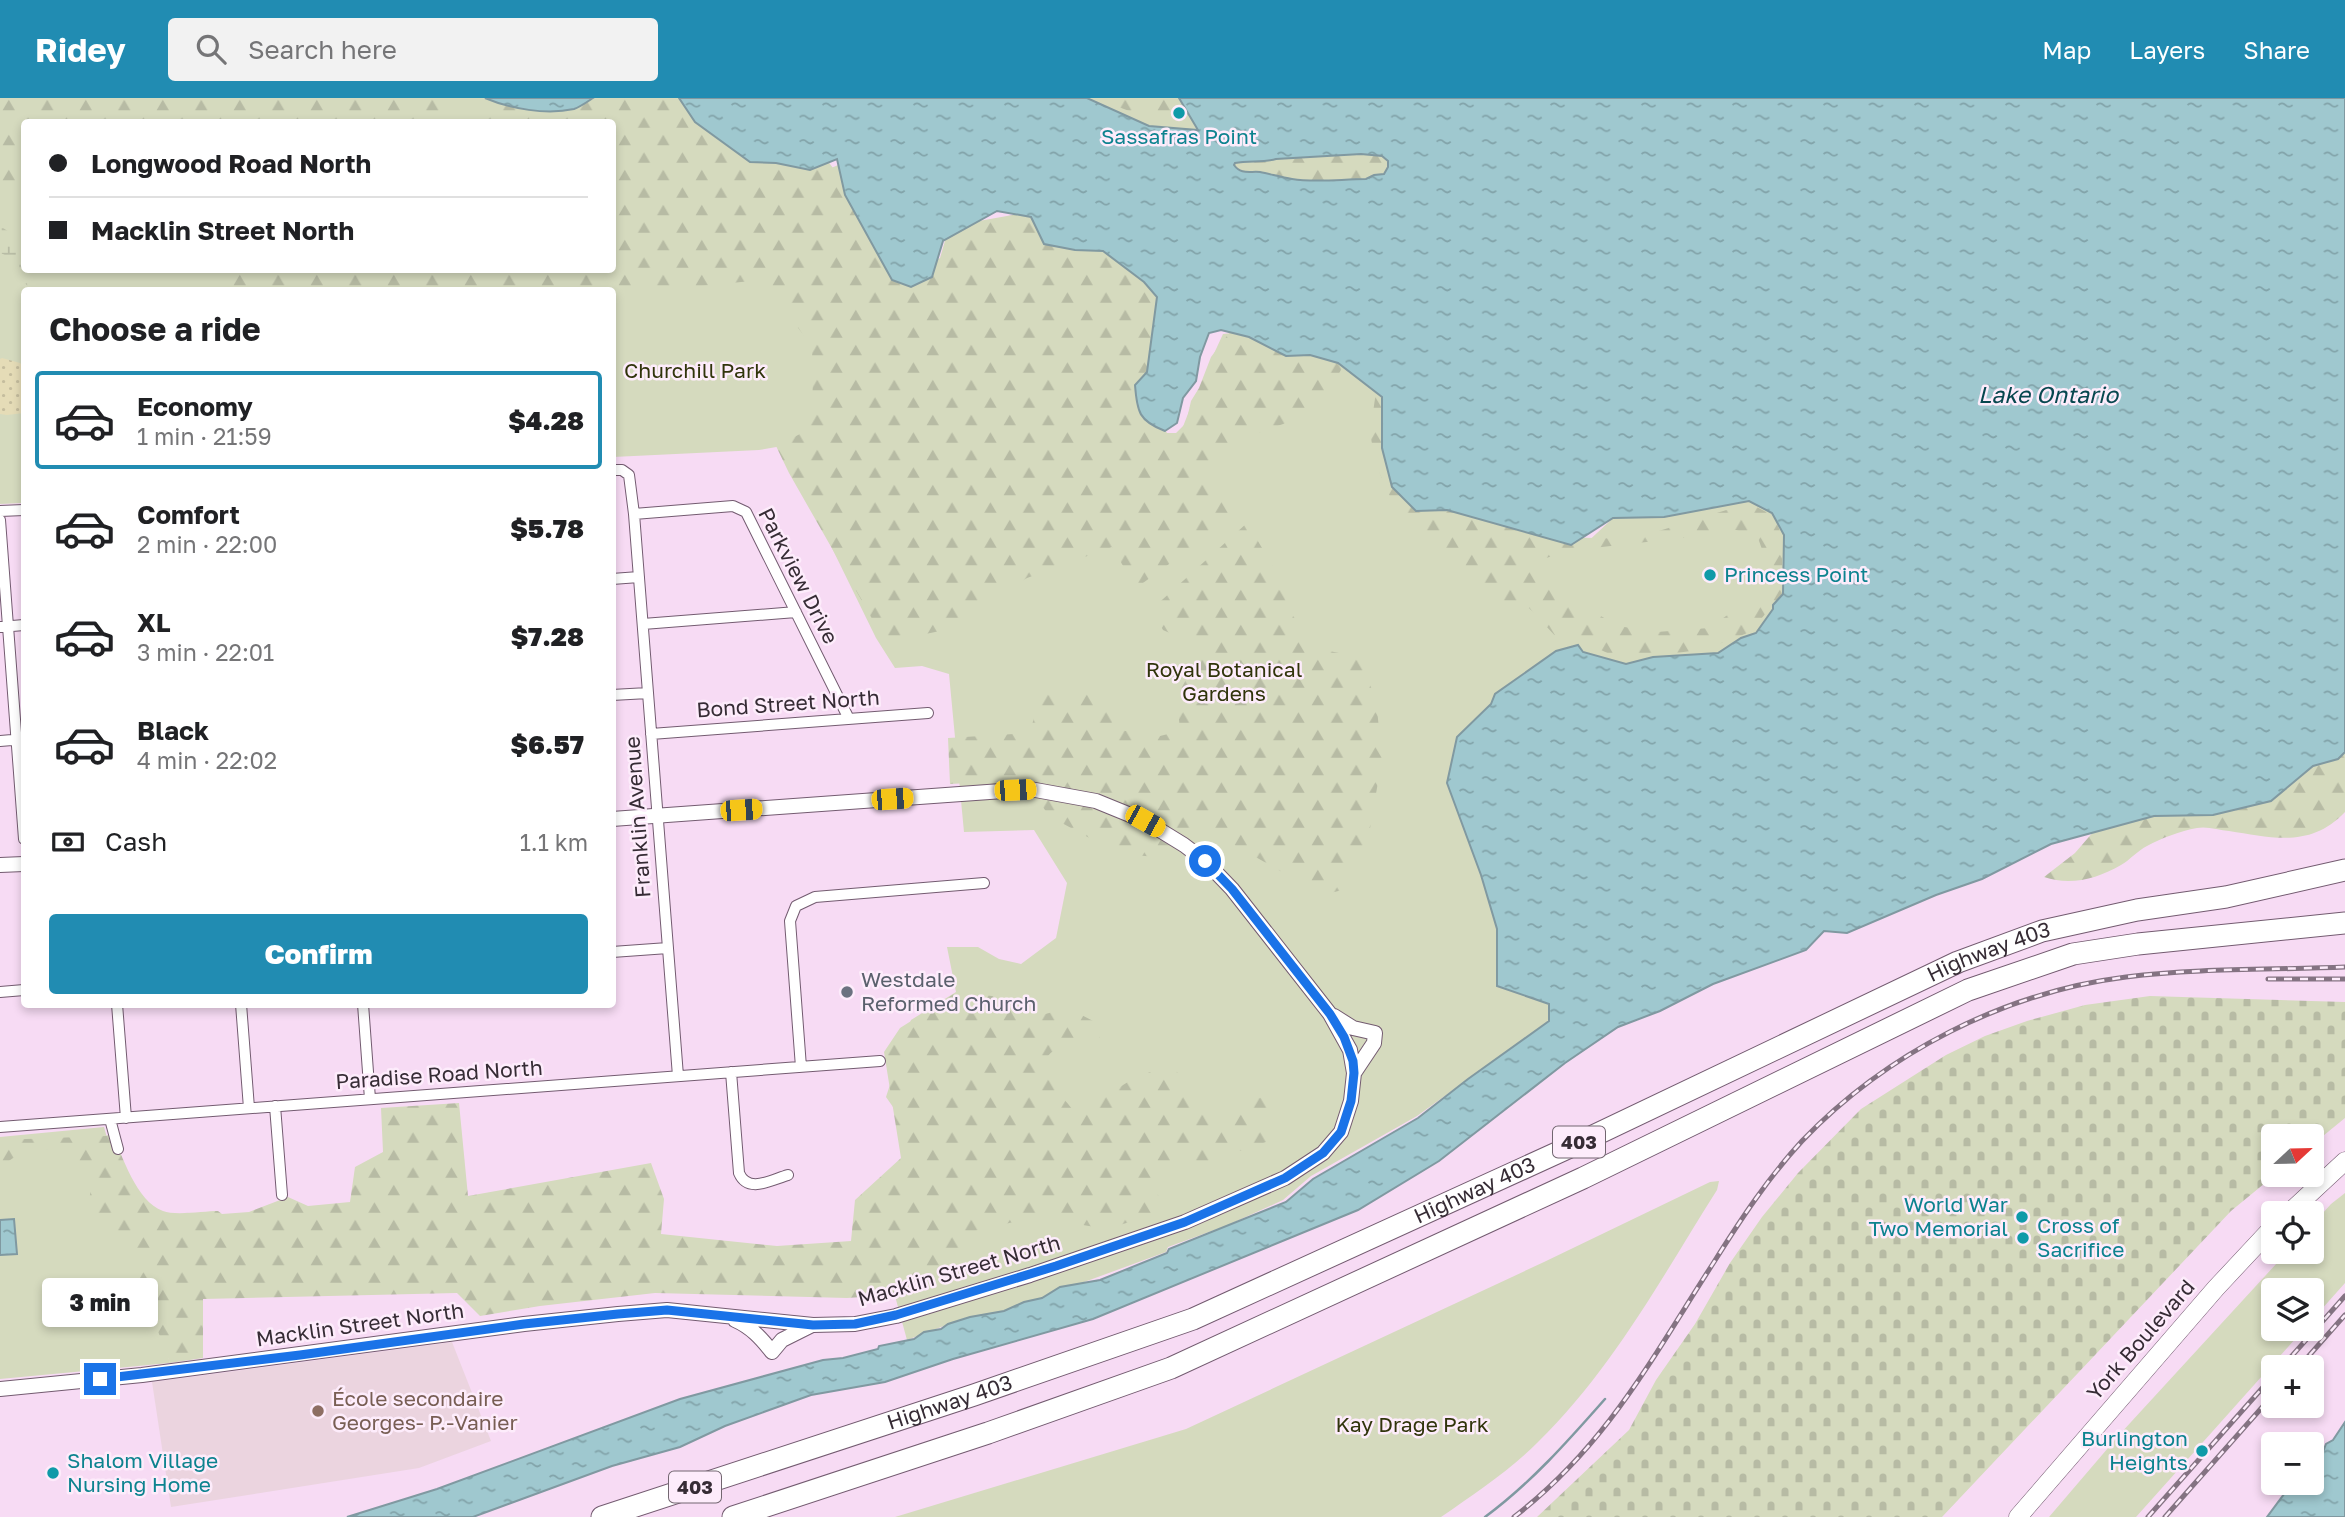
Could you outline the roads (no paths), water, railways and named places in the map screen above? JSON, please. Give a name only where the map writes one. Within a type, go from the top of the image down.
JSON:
[{"type":"highway","name":"Highway 403","points":[[602,1517],[974,1395],[1193,1319],[1570,1147],[1958,961],[2042,931],[2137,910],[2226,897],[2345,870]]},
{"type":"highway","name":"Highway 403","points":[[733,1517],[988,1433],[1171,1368],[1583,1178],[1968,990],[2073,954],[2138,944],[2345,923]]},
{"type":"main road","points":[[2301,1201],[2345,1161]]},
{"type":"main road","name":"York Boulevard","points":[[2018,1517],[2261,1240]]},
{"type":"street","name":"Franklin Avenue","points":[[616,470],[627,472],[634,514],[678,1076]]},
{"type":"street","name":"Parkview Drive","points":[[634,514],[733,506],[742,509],[749,516],[849,719]]},
{"type":"street","points":[[0,511],[21,510]]},
{"type":"street","points":[[0,520],[4,626],[21,740],[0,741]]},
{"type":"street","points":[[616,579],[639,577]]},
{"type":"street","points":[[643,624],[796,612]]},
{"type":"street","points":[[616,695],[648,693]]},
{"type":"street","name":"Bond Street North","points":[[651,734],[928,713]]},
{"type":"street","points":[[616,819],[1030,789],[1096,801],[1145,821],[1175,839],[1205,861],[1232,889],[1330,1014],[1350,1050],[1354,1075]]},
{"type":"street","points":[[0,865],[21,864]]},
{"type":"street","points":[[801,1067],[790,920],[796,906],[815,897],[984,883]]},
{"type":"street","points":[[616,952],[668,948]]},
{"type":"street","points":[[0,992],[21,990]]},
{"type":"street","points":[[117,1008],[126,1118]]},
{"type":"street","points":[[242,1008],[249,1108]]},
{"type":"street","points":[[363,1008],[370,1099]]},
{"type":"street","points":[[1330,1014],[1353,1028],[1375,1034],[1374,1043],[1354,1075]]},
{"type":"street","name":"Paradise Road North","points":[[0,1127],[880,1061]]},
{"type":"street","points":[[731,1072],[741,1179],[751,1185],[757,1185],[788,1175]]},
{"type":"street","name":"Macklin Street North","points":[[0,1389],[142,1375],[510,1325],[618,1314],[667,1310],[813,1325],[855,1324],[896,1315],[1030,1275],[1185,1222],[1285,1178],[1323,1153],[1341,1132],[1351,1101],[1354,1075]]},
{"type":"street","points":[[275,1106],[282,1195]]},
{"type":"street","points":[[110,1119],[118,1149]]},
{"type":"street","points":[[727,1316],[745,1324],[761,1337],[772,1352],[782,1340],[813,1325]]},
{"type":"water","points":[[485,98],[593,98],[574,109],[540,111],[517,108]]},
{"type":"water","name":"Lake Ontario","points":[[679,98],[1087,98],[1149,126],[1198,130],[1179,98],[2345,98],[2345,752],[2338,759],[2313,766],[2271,801],[2213,815],[2154,816],[2051,844],[1982,879],[1936,895],[1847,933],[1824,931],[1806,950],[1713,984],[1660,1011],[1618,1027],[1565,1063],[1439,1161],[1358,1210],[1093,1319],[953,1359],[885,1382],[811,1395],[725,1426],[680,1447],[612,1466],[473,1517],[347,1517],[437,1489],[680,1399],[823,1360],[843,1358],[878,1349],[879,1346],[914,1339],[924,1332],[941,1329],[948,1324],[1004,1311],[1042,1298],[1060,1287],[1100,1280],[1286,1202],[1313,1179],[1418,1118],[1549,1021],[1549,1004],[1497,986],[1497,929],[1481,875],[1447,783],[1457,737],[1491,704],[1495,694],[1556,651],[1578,645],[1583,652],[1626,664],[1653,657],[1718,653],[1741,638],[1756,633],[1783,594],[1784,535],[1772,513],[1749,501],[1664,517],[1613,518],[1571,545],[1447,510],[1416,511],[1392,487],[1382,448],[1382,397],[1338,363],[1310,355],[1286,356],[1249,337],[1221,330],[1209,333],[1200,357],[1196,381],[1183,398],[1177,423],[1165,431],[1150,423],[1141,414],[1135,385],[1147,372],[1157,297],[1144,282],[1103,251],[1075,250],[1044,244],[1031,217],[997,211],[943,241],[932,277],[911,287],[892,280],[845,195],[837,159],[810,170],[776,163],[750,162],[695,122]],"holes":[[[1361,154],[1382,156],[1388,161],[1384,174],[1366,179],[1301,180],[1243,171],[1234,165],[1240,162],[1276,159]]]},
{"type":"water","points":[[14,1219],[17,1254],[0,1255],[0,1220]]},
{"type":"water","points":[[2345,1422],[2345,1517],[2267,1517],[2283,1495],[2324,1495],[2324,1449],[2326,1444],[2333,1440]]},
{"type":"waterway","points":[[1485,1517],[1533,1476],[1605,1399]]},
{"type":"railway","points":[[1514,1517],[1547,1489],[1602,1430],[1648,1366],[1766,1184],[1790,1155],[1835,1109],[1910,1054],[1992,1012],[2081,985],[2180,972],[2345,967]]},
{"type":"railway","points":[[2268,979],[2345,979]]},
{"type":"railway","points":[[2293,1355],[2345,1296]]},
{"type":"railway","points":[[2310,1355],[2345,1315]]},
{"type":"railway","points":[[2148,1517],[2261,1390]]},
{"type":"railway","points":[[2165,1517],[2261,1409]]},
{"type":"place","name":"Sassafras Point","points":[[1179,113]]},
{"type":"place","name":"Princess Point","points":[[1710,575]]},
{"type":"place","name":"Westdale Reformed Church","points":[[847,992]]},
{"type":"place","name":"World War Two Memorial","points":[[2022,1217]]},
{"type":"place","name":"Cross of Sacrifice","points":[[2023,1238]]},
{"type":"place","name":"École secondaire Georges- P.-Vanier","points":[[318,1411]]},
{"type":"place","name":"Burlington Heights","points":[[2202,1451]]},
{"type":"place","name":"Shalom Village Nursing Home","points":[[53,1473]]},
{"type":"park label","name":"Churchill Park","points":[[695,371]]},
{"type":"park label","name":"Royal Botanical Gardens","points":[[1224,682]]},
{"type":"park label","name":"Kay Drage Park","points":[[1412,1425]]}]
